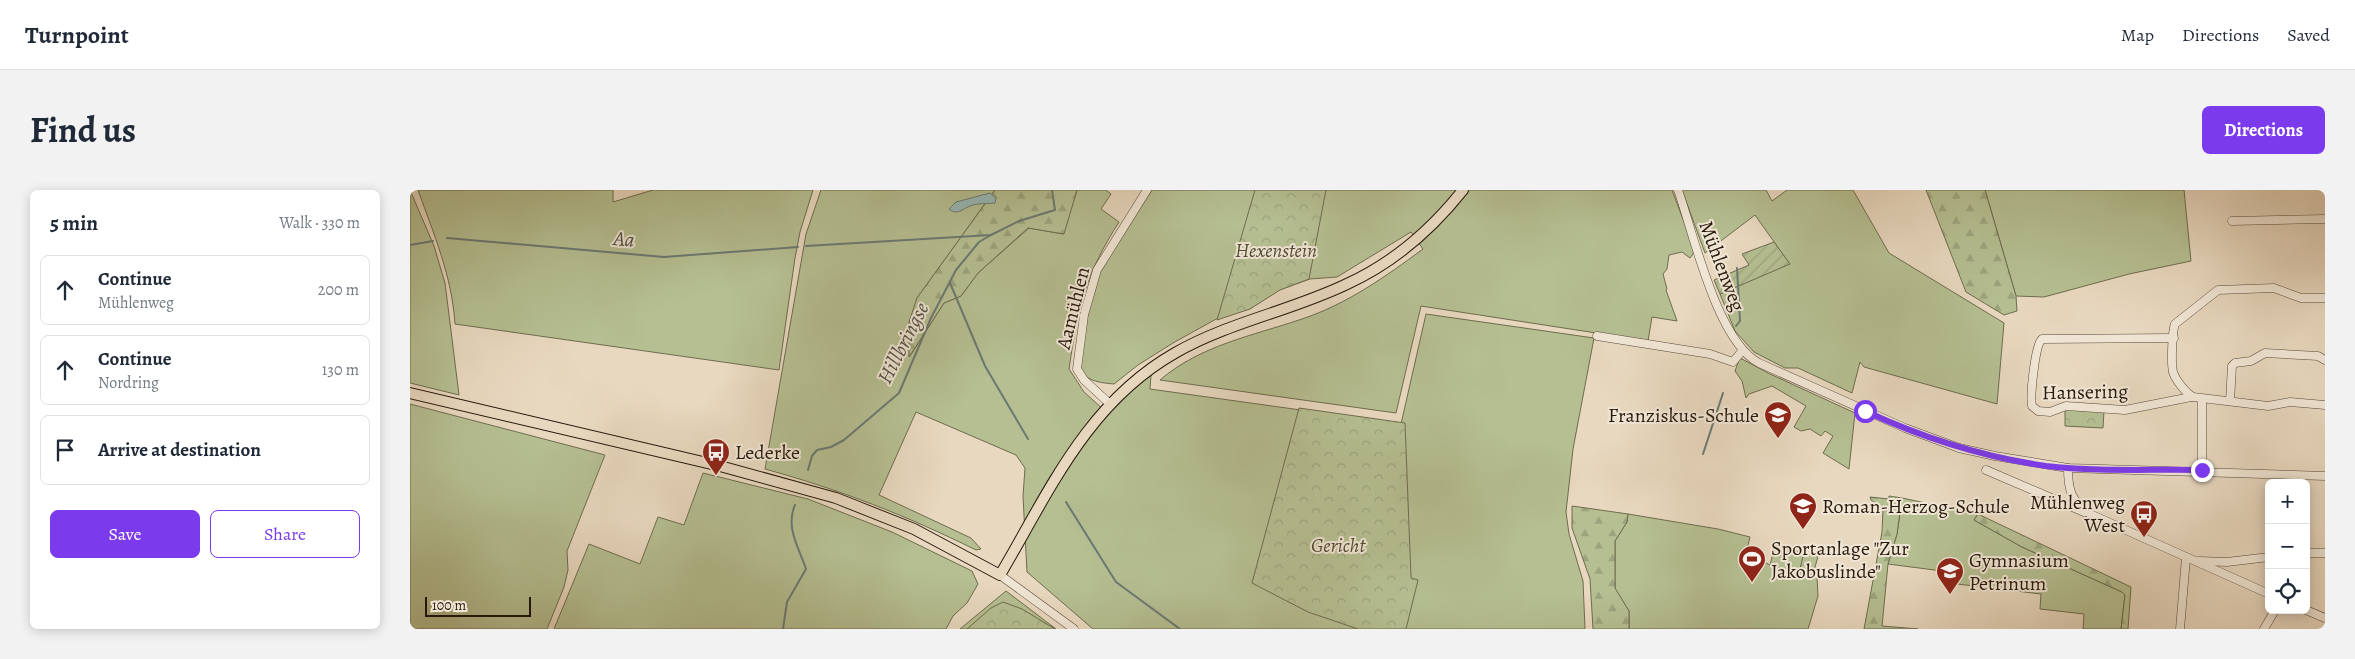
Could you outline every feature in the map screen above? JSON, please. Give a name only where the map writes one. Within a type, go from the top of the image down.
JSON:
[{"type":"main road","points":[[410,393],[720,466],[836,498],[914,529],[1000,575],[1076,444],[1110,404],[1149,371],[1190,345],[1226,329],[1325,293],[1369,272],[1403,250],[1423,233],[1463,190]]},
{"type":"street","name":"Aamühlen","points":[[1110,404],[1084,380],[1077,369],[1084,315],[1097,270],[1146,190]]},
{"type":"street","name":"Mühlenweg","points":[[1678,190],[1732,337],[1742,351],[1759,363],[1922,435],[1988,455],[2068,468],[2202,470],[2325,476]]},
{"type":"street","points":[[2232,221],[2325,219]]},
{"type":"street","points":[[2325,298],[2301,298],[2274,288],[2218,290],[2174,326],[2173,373],[2192,396],[2273,406],[2290,402],[2325,405]]},
{"type":"street","points":[[1597,336],[1710,354],[1733,362],[1742,351]]},
{"type":"street","name":"Hansering","points":[[2174,338],[2042,339],[2037,345],[2033,372],[2032,406],[2038,411],[2050,412],[2066,406],[2125,410],[2192,396]]},
{"type":"street","points":[[2230,401],[2232,370],[2235,362],[2251,361],[2265,353],[2318,356],[2325,360]]},
{"type":"street","points":[[2202,398],[2202,470]]},
{"type":"street","points":[[2068,468],[2071,495],[2078,505],[2090,514]]},
{"type":"street","points":[[1986,470],[2265,592]]},
{"type":"street","points":[[2310,553],[2325,553]]},
{"type":"street","points":[[2188,559],[2227,562],[2265,557]]},
{"type":"street","points":[[2180,629],[2188,559]]},
{"type":"street","points":[[2227,562],[2223,569],[2229,577]]},
{"type":"street","points":[[1000,575],[1074,629]]},
{"type":"street","points":[[2310,612],[2325,618]]},
{"type":"street","points":[[2264,629],[2273,614]]},
{"type":"green space","points":[[410,190],[434,246],[445,283],[459,395],[410,383]]},
{"type":"green space","points":[[418,190],[613,190],[613,202],[653,190],[813,190],[800,232],[795,258],[779,370],[455,324],[446,272]]},
{"type":"green space","points":[[821,190],[995,190],[917,298],[910,356],[944,303],[961,296],[978,273],[1029,228],[1063,234],[1077,190],[1106,190],[1111,194],[1101,209],[1119,222],[1098,259],[1085,292],[1069,369],[1084,392],[1104,410],[1151,375],[1150,389],[1401,424],[1426,314],[1594,338],[1573,449],[1566,512],[1569,534],[1583,581],[1585,629],[1093,629],[1027,572],[1023,496],[1025,468],[1016,455],[916,412],[879,495],[971,538],[981,549],[976,550],[872,504],[765,469],[806,234]]},
{"type":"green space","points":[[995,190],[1077,190],[1064,234],[1028,228],[978,273],[961,296],[944,303],[909,357],[909,322],[917,298]]},
{"type":"green space","points":[[1152,190],[1672,190],[1695,251],[1690,258],[1682,252],[1669,255],[1667,269],[1663,274],[1666,290],[1677,321],[1652,317],[1648,341],[1421,306],[1396,413],[1160,380],[1192,358],[1210,350],[1319,313],[1350,298],[1423,249],[1411,232],[1337,277],[1310,279],[1279,290],[1251,308],[1218,318],[1138,365],[1114,384],[1097,382],[1083,373],[1080,364],[1082,333],[1091,297],[1106,257],[1122,231]]},
{"type":"green space","name":"Hexenstein","points":[[1255,190],[1326,190],[1309,279],[1280,290],[1250,309],[1217,320]]},
{"type":"green space","points":[[1682,190],[1766,190],[1772,201],[1787,190],[1853,190],[1889,253],[2004,323],[1997,404],[1864,367],[1860,362],[1852,393],[1798,368],[1785,368],[1754,352],[1735,331],[1720,294],[1789,263],[1755,215],[1705,253]]},
{"type":"green space","points":[[1926,190],[1985,190],[2016,296],[2017,311],[2004,315],[1966,292]]},
{"type":"green space","points":[[1985,190],[2184,190],[2191,261],[2129,274],[2044,297],[2016,296]]},
{"type":"green space","points":[[1774,242],[1790,264],[1720,294],[1714,280],[1749,265],[1742,254]]},
{"type":"green space","points":[[1742,359],[1855,413],[1849,469],[1823,453],[1833,436],[1825,431],[1821,436],[1810,429],[1801,431],[1794,427],[1806,406],[1772,386],[1749,394],[1746,398],[1742,381],[1735,371],[1739,360]]},
{"type":"green space","points":[[410,404],[605,455],[567,551],[568,570],[564,587],[547,629],[410,629]]},
{"type":"green space","name":"Gericht","points":[[1299,408],[1405,423],[1411,578],[1418,580],[1406,629],[1358,629],[1308,612],[1252,583]]},
{"type":"green space","points":[[2065,409],[2104,411],[2103,428],[2065,426]]},
{"type":"green space","points":[[703,473],[808,499],[892,532],[972,571],[978,584],[967,603],[953,616],[946,629],[554,629],[589,544],[640,564],[658,517],[684,525]]},
{"type":"green space","points":[[1889,496],[1902,498],[1897,534],[1888,564],[1882,626],[1918,629],[1864,629],[1882,532],[1883,508],[1871,500],[1870,497],[1889,499]]},
{"type":"green space","points":[[1902,498],[1978,514],[1974,520],[2022,547],[2122,592],[2125,595],[2121,629],[2083,629],[2084,614],[2040,609],[2041,594],[1949,583],[1950,572],[1888,564],[1897,534]]},
{"type":"green space","points":[[1572,506],[1628,514],[1627,522],[1615,541],[1615,588],[1629,611],[1629,629],[1593,629],[1590,579],[1572,528]]},
{"type":"green space","points":[[1628,514],[1718,529],[1750,537],[1746,553],[1770,565],[1775,545],[1804,553],[1800,572],[1817,577],[1818,596],[1808,629],[1629,629],[1629,611],[1615,589],[1615,541],[1627,522]]},
{"type":"green space","points":[[1978,514],[2131,587],[2128,629],[2121,629],[2125,595],[2122,592],[2022,547],[1974,520]]},
{"type":"green space","points":[[1804,553],[1818,556],[1813,575],[1799,572]]},
{"type":"green space","points":[[1006,591],[1056,629],[960,629]]},
{"type":"green space","points":[[1003,602],[1022,609],[1055,629],[967,629],[991,608]]},
{"type":"water","points":[[990,193],[996,198],[995,203],[973,205],[957,212],[949,209],[956,202]]},
{"type":"waterway","name":"Aa","points":[[806,246],[991,235],[1019,221],[1055,210],[1052,190]]},
{"type":"waterway","name":"Hillbringse","points":[[808,470],[812,456],[817,450],[831,447],[844,440],[899,393],[931,318],[956,270],[979,242],[991,235]]},
{"type":"waterway","name":"Aa","points":[[447,238],[664,257],[798,247]]},
{"type":"waterway","name":"Aa","points":[[410,245],[433,241]]},
{"type":"waterway","points":[[1736,326],[1740,321],[1737,268]]},
{"type":"waterway","points":[[950,283],[985,366],[1028,439]]},
{"type":"waterway","points":[[1703,454],[1723,393]]},
{"type":"waterway","points":[[1066,502],[1116,582],[1180,629]]},
{"type":"waterway","name":"Hillbringse","points":[[783,629],[787,602],[806,569],[792,529],[792,513],[795,505]]},
{"type":"place","name":"Franziskus-Schule","points":[[1778,439]]},
{"type":"place","name":"Lederke","points":[[716,476]]},
{"type":"place","name":"Roman-Herzog-Schule","points":[[1803,530]]},
{"type":"place","name":"Mühlenweg West","points":[[2144,538]]},
{"type":"place","name":"Sportanlage \"Zur Jakobuslinde\"","points":[[1752,583]]},
{"type":"place","name":"Gymnasium Petrinum","points":[[1950,595]]},
{"type":"route","points":[[1865,411],[1959,448],[2047,466],[2202,470]]}]
